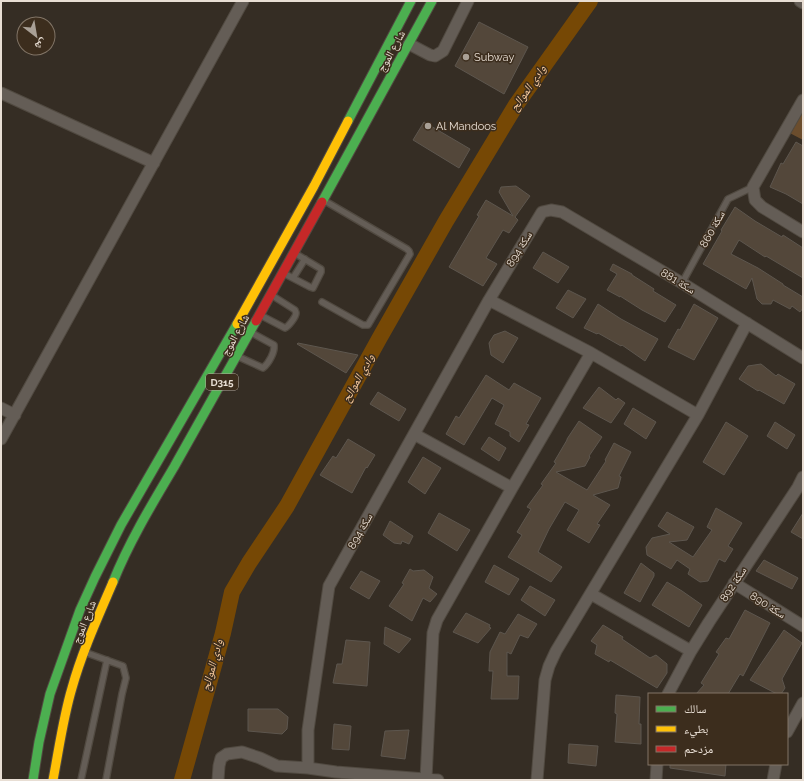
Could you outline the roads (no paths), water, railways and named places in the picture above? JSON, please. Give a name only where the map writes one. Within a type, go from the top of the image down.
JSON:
[{"type":"main road","name":"شارع الموج","points":[[34,780],[38,742],[50,694],[80,610],[94,577],[121,525],[314,186],[411,1]]},
{"type":"main road","name":"شارع الموج","points":[[53,780],[72,688],[84,652],[119,567],[147,513],[324,200],[432,1]]},
{"type":"street","points":[[1,439],[243,1]]},
{"type":"street","points":[[409,44],[430,56],[436,56],[443,51],[468,1]]},
{"type":"street","points":[[1,93],[154,163]]},
{"type":"street","points":[[803,100],[752,187],[755,200],[762,207],[803,232]]},
{"type":"street","name":"سكة 881","points":[[551,210],[562,212],[682,283],[803,358]]},
{"type":"street","name":"سكة 894","points":[[308,768],[308,730],[329,586],[489,300],[542,212],[551,210]]},
{"type":"street","points":[[489,300],[591,353],[698,415]]},
{"type":"street","points":[[537,780],[545,680],[549,666],[556,651],[698,415],[747,323]]},
{"type":"street","points":[[426,779],[433,633],[435,627],[441,613],[512,488],[591,353]]},
{"type":"street","points":[[1,408],[15,415]]},
{"type":"street","points":[[414,434],[512,488]]},
{"type":"street","name":"سكة 892","points":[[669,693],[691,651],[734,583],[800,489],[803,477]]},
{"type":"street","name":"سكة 890","points":[[734,583],[803,626]]},
{"type":"street","points":[[591,594],[691,651]]},
{"type":"street","points":[[788,730],[803,703]]},
{"type":"street","points":[[218,780],[221,758],[227,754],[242,752],[277,766],[438,780]]},
{"type":"street","points":[[656,780],[657,765]]},
{"type":"street","points":[[773,780],[776,765]]},
{"type":"lane","name":"سكة 860","points":[[682,283],[728,199],[752,187]]},
{"type":"lane","points":[[322,302],[364,325],[368,325],[410,254],[407,248],[324,200]]},
{"type":"lane","points":[[283,273],[310,288],[313,288],[321,269],[294,253]]},
{"type":"lane","points":[[293,278],[305,259]]},
{"type":"lane","points":[[260,315],[285,328],[295,315],[295,310],[271,295]]},
{"type":"lane","points":[[237,356],[263,368],[266,365],[274,349],[274,345],[250,332]]},
{"type":"lane","points":[[84,652],[123,666],[126,678],[106,780]]},
{"type":"lane","points":[[81,780],[107,660]]},
{"type":"waterway","name":"وادي الموالح","points":[[182,780],[223,633],[232,592],[249,563],[287,506],[446,221],[516,105],[590,1]]},
{"type":"place","name":"Subway","points":[[466,57]]},
{"type":"place","name":"Al Mandoos","points":[[428,126]]}]
